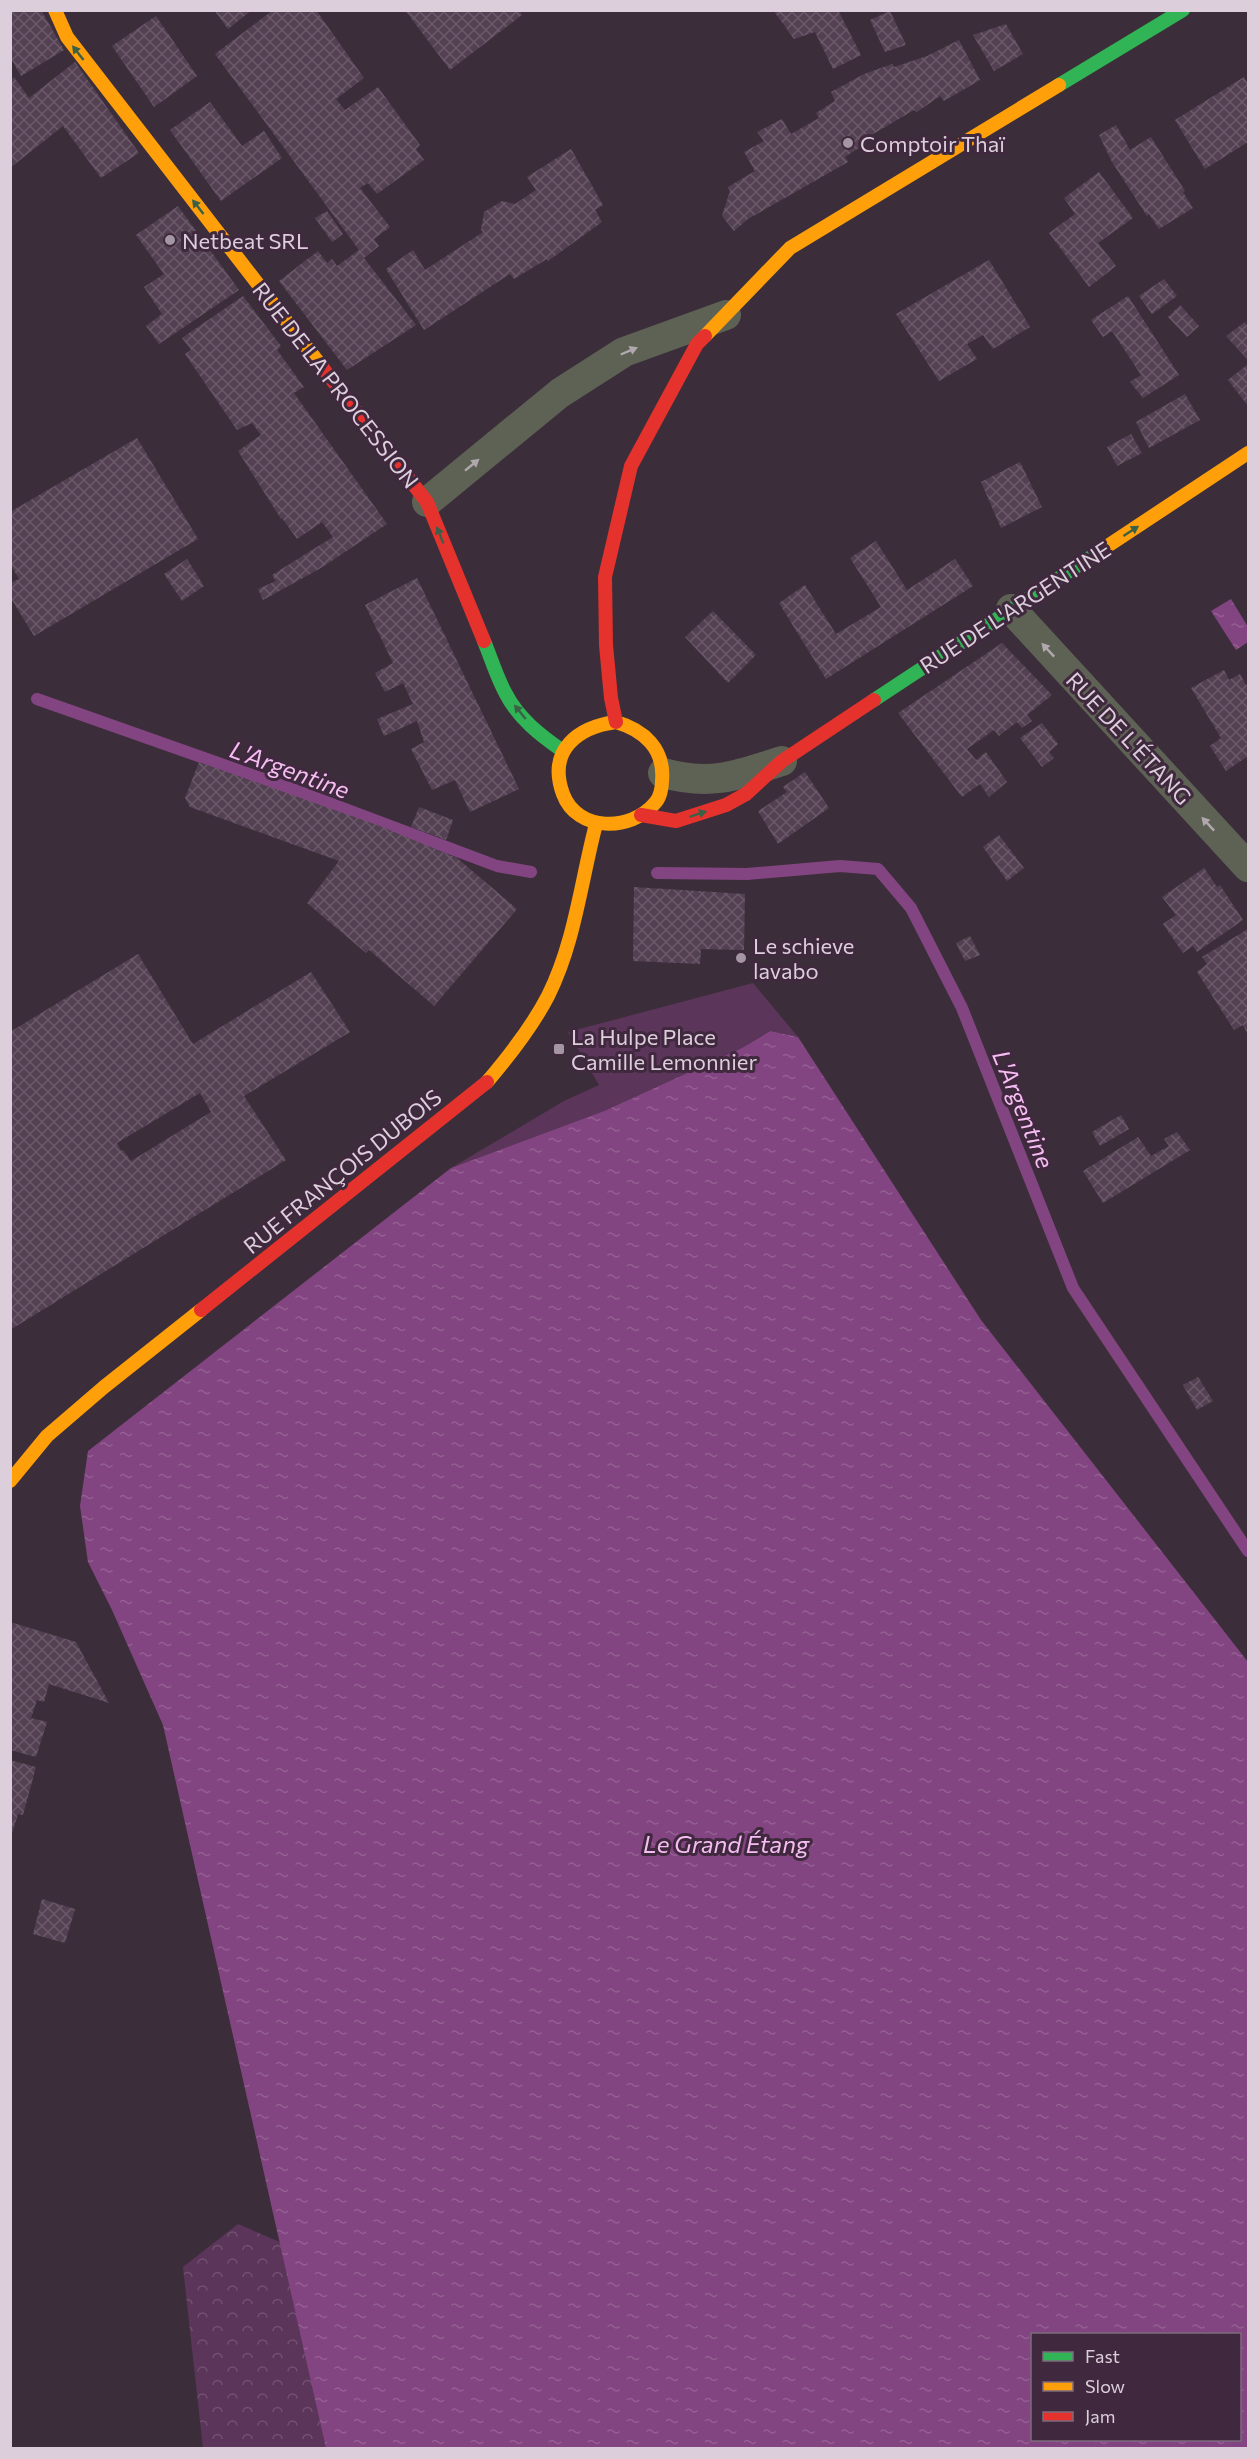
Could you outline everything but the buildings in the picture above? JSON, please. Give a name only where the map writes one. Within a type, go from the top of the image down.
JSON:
[{"type":"main road","name":"RUE DE LA PROCESSION","points":[[55,10],[67,37],[427,502]]},
{"type":"main road","points":[[616,722],[611,698],[606,645],[605,577],[631,466],[697,344],[790,248],[1183,10]]},
{"type":"main road","name":"RUE DE L'ARGENTINE","points":[[641,815],[676,821],[726,805],[746,794],[782,761],[1248,453]]},
{"type":"main road","points":[[427,502],[506,695],[529,724],[563,751]]},
{"type":"main road","points":[[616,722],[635,728],[651,741],[660,759],[663,773],[658,801],[641,815],[619,825],[596,824],[576,813],[562,795],[558,773],[563,751],[576,734],[595,724],[616,722]]},
{"type":"main road","name":"RUE FRANÇOIS DUBOIS","points":[[10,1480],[47,1436],[104,1387],[484,1085],[521,1042],[549,995],[565,951],[596,824]]},
{"type":"street","name":"RUE DE LA PROCESSION","points":[[427,502],[561,393],[624,352],[726,315]]},
{"type":"street","name":"RUE DE L'ÉTANG","points":[[1011,609],[1248,867]]},
{"type":"street","name":"RUE DE L'ARGENTINE","points":[[663,773],[685,779],[708,780],[736,776],[782,761]]},
{"type":"green space","points":[[753,983],[798,1037],[769,1031],[742,1048],[604,1111],[451,1168],[564,1101],[599,1085],[568,1032]]},
{"type":"green space","points":[[238,2224],[282,2243],[327,2448],[203,2448],[183,2267]]},
{"type":"water","points":[[1231,599],[1248,627],[1248,642],[1236,650],[1211,611]]},
{"type":"water","name":"Le Grand Étang","points":[[770,1031],[798,1037],[981,1320],[1248,1662],[1248,2448],[326,2448],[163,1725],[88,1562],[80,1506],[88,1451],[451,1168],[604,1111],[742,1048]]},
{"type":"waterway","name":"L'Argentine","points":[[37,699],[289,788],[497,866],[531,872]]},
{"type":"waterway","name":"L'Argentine","points":[[657,873],[747,874],[840,866],[878,869],[911,908],[962,1008],[1073,1288],[1248,1551]]},
{"type":"traffic: fast","points":[[1059,85],[1183,10]]},
{"type":"traffic: fast","points":[[874,700],[1100,551]]},
{"type":"traffic: fast","points":[[484,641],[511,703],[538,733],[563,751]]},
{"type":"traffic: slow","points":[[55,10],[67,37],[322,367]]},
{"type":"traffic: slow","points":[[705,336],[790,248],[1059,85]]},
{"type":"traffic: slow","points":[[1100,551],[1248,453]]},
{"type":"traffic: slow","points":[[616,722],[635,730],[651,742],[660,759],[662,787],[657,801],[645,812],[619,823],[605,824],[580,816],[570,806],[563,794],[559,765],[569,743],[578,735],[589,729],[616,722]]},
{"type":"traffic: slow","points":[[487,1082],[528,1030],[548,996],[557,975],[571,933],[596,824]]},
{"type":"traffic: slow","points":[[10,1481],[47,1436],[104,1387],[201,1310]]},
{"type":"traffic: jam","points":[[616,722],[611,698],[606,645],[605,577],[631,466],[697,344],[705,336]]},
{"type":"traffic: jam","points":[[322,367],[427,502],[484,641]]},
{"type":"traffic: jam","points":[[641,815],[676,821],[726,805],[746,794],[782,761],[874,700]]},
{"type":"traffic: jam","points":[[201,1310],[487,1082]]},
{"type":"place","name":"Comptoir Thaï","points":[[848,143]]},
{"type":"place","name":"Netbeat SRL","points":[[170,240]]},
{"type":"place","name":"Le schieve lavabo","points":[[741,958]]},
{"type":"place","name":"La Hulpe Place Camille Lemonnier","points":[[559,1049]]}]
